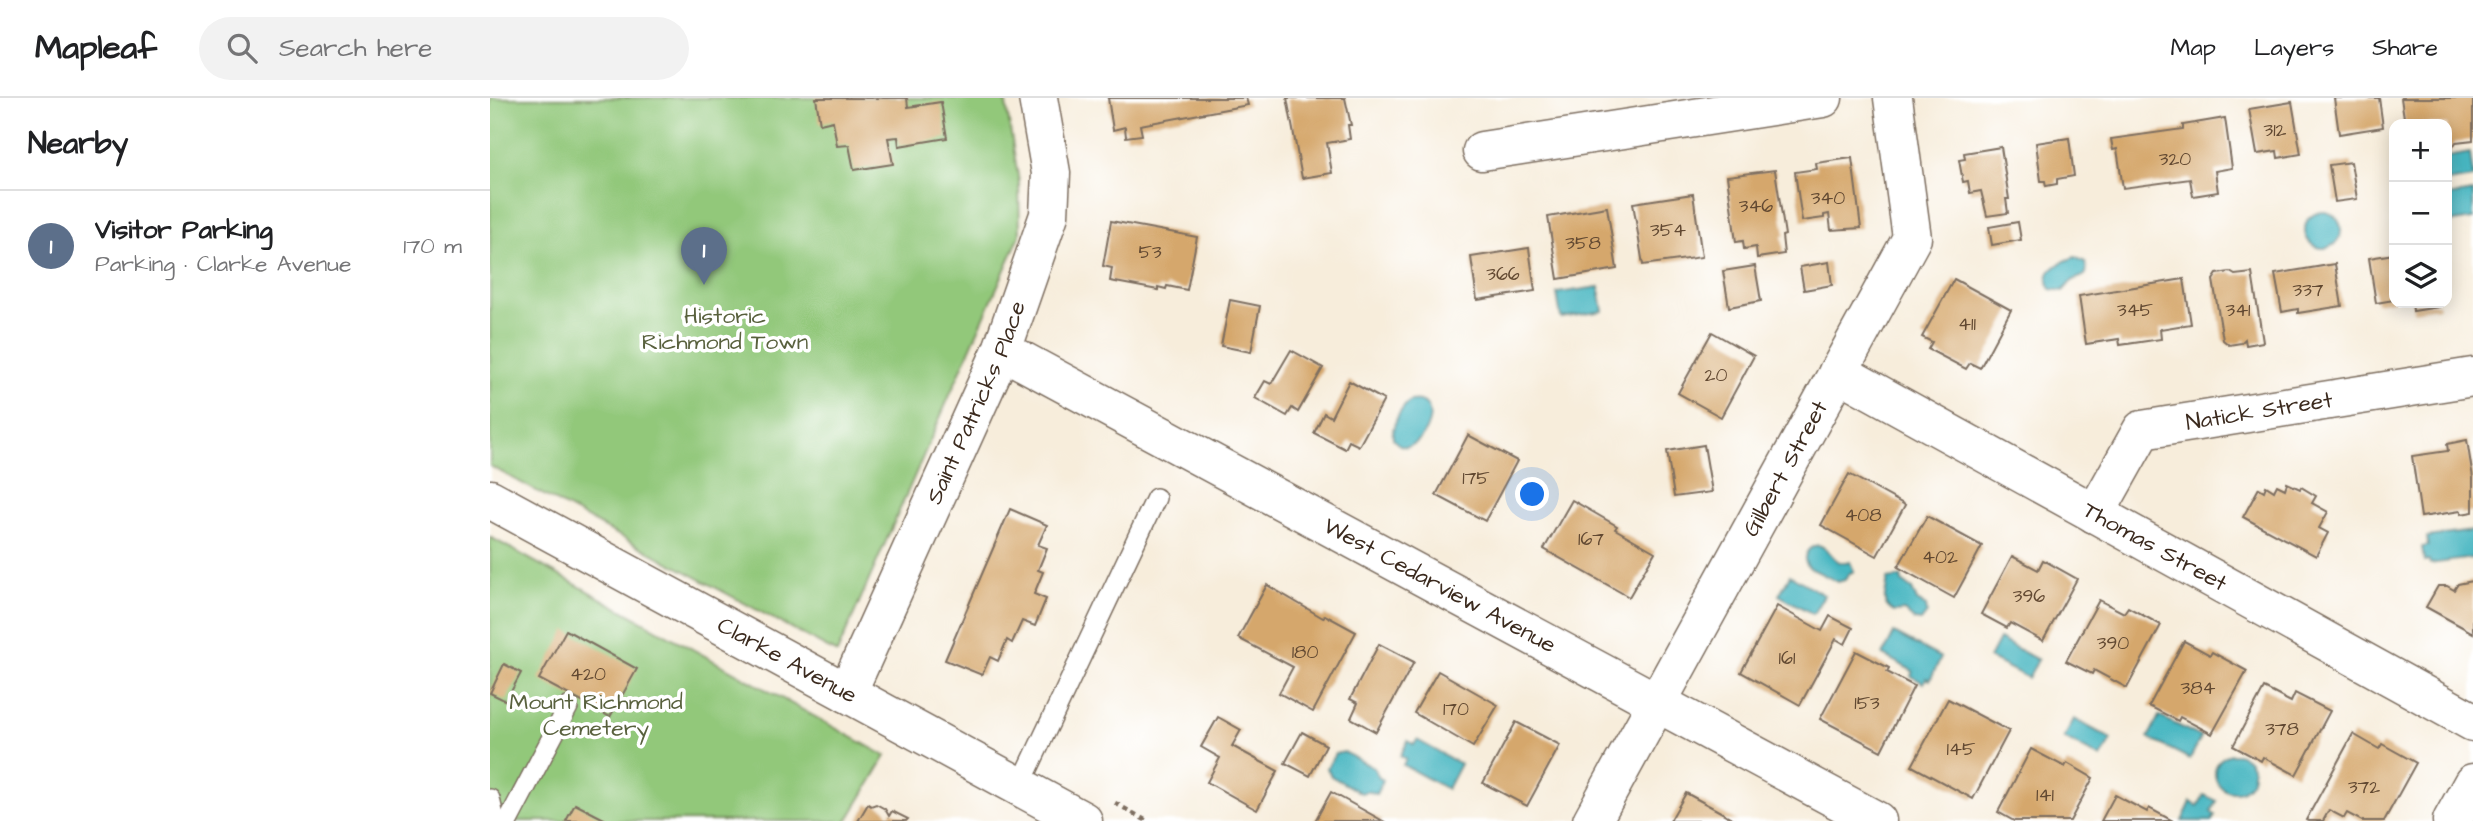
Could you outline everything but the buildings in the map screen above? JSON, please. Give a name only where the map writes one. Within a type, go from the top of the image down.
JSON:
[{"type":"street","name":"Saint Patricks Place","points":[[847,692],[1002,350],[1049,215],[1051,173],[1038,98]]},
{"type":"street","points":[[1482,151],[1823,98]]},
{"type":"street","name":"Gilbert Street","points":[[1592,821],[1912,238],[1893,98]]},
{"type":"street","name":"West Cedarview Avenue","points":[[1002,350],[1877,821]]},
{"type":"street","name":"Thomas Street","points":[[1838,372],[2473,722]]},
{"type":"street","name":"Natick Street","points":[[2095,514],[2142,430],[2473,377]]},
{"type":"street","name":"Clarke Avenue","points":[[490,499],[1020,786],[1097,811]]},
{"type":"street","points":[[2452,821],[2473,783]]},
{"type":"lane","points":[[1020,786],[1156,498]]},
{"type":"lane","points":[[508,821],[568,707]]},
{"type":"lane","points":[[490,799],[495,821]]},
{"type":"path","points":[[1097,811],[1147,821]]},
{"type":"green space","name":"Historic Richmond Town","points":[[490,98],[1005,98],[1019,182],[1020,235],[837,653],[490,466]]},
{"type":"green space","name":"Mount Richmond Cemetery","points":[[490,537],[886,756],[847,821],[490,821]]},
{"type":"water","points":[[2470,153],[2473,178],[2452,181],[2452,156]]},
{"type":"water","points":[[2473,192],[2473,219],[2452,222],[2452,195]]},
{"type":"water","points":[[2323,212],[2336,217],[2341,230],[2336,243],[2323,248],[2310,243],[2305,230],[2310,217]]},
{"type":"water","points":[[2075,257],[2085,262],[2085,275],[2071,282],[2063,291],[2051,289],[2048,283],[2050,272]]},
{"type":"water","points":[[1599,287],[1603,311],[1561,318],[1557,293]]},
{"type":"water","points":[[1410,401],[1422,402],[1428,408],[1429,418],[1420,439],[1412,445],[1402,446],[1393,439],[1393,429],[1400,413]]},
{"type":"water","points":[[2473,531],[2473,558],[2430,564],[2429,560],[2424,561],[2422,547],[2428,546],[2427,537]]},
{"type":"water","points":[[1818,545],[1840,562],[1850,562],[1854,571],[1848,574],[1845,580],[1838,582],[1810,568],[1805,561],[1806,554]]},
{"type":"water","points":[[1790,575],[1824,595],[1813,614],[1779,595]]},
{"type":"water","points":[[1901,577],[1902,582],[1912,589],[1917,601],[1926,606],[1927,613],[1921,621],[1914,620],[1904,611],[1894,612],[1886,604],[1887,579]]},
{"type":"water","points":[[1894,633],[1941,658],[1930,680],[1926,678],[1924,683],[1911,676],[1913,671],[1883,655]]},
{"type":"water","points":[[1999,639],[2038,660],[2028,678],[1989,658]]},
{"type":"water","points":[[2159,716],[2201,737],[2190,759],[2148,738]]},
{"type":"water","points":[[2074,719],[2111,739],[2101,758],[2064,738]]},
{"type":"water","points":[[1417,740],[1460,764],[1447,789],[1403,765],[1406,759],[1400,756],[1408,741],[1414,745]]},
{"type":"water","points":[[1344,752],[1374,768],[1378,777],[1383,780],[1376,794],[1368,791],[1361,793],[1331,776],[1327,768],[1335,754]]},
{"type":"water","points":[[2234,754],[2247,760],[2253,773],[2247,786],[2234,792],[2221,786],[2215,773],[2221,760]]},
{"type":"water","points":[[2204,795],[2217,801],[2211,812],[2215,815],[2212,821],[2182,821],[2191,802],[2198,806]]},
{"type":"place","name":"Visitor Parking","points":[[704,285]]}]
